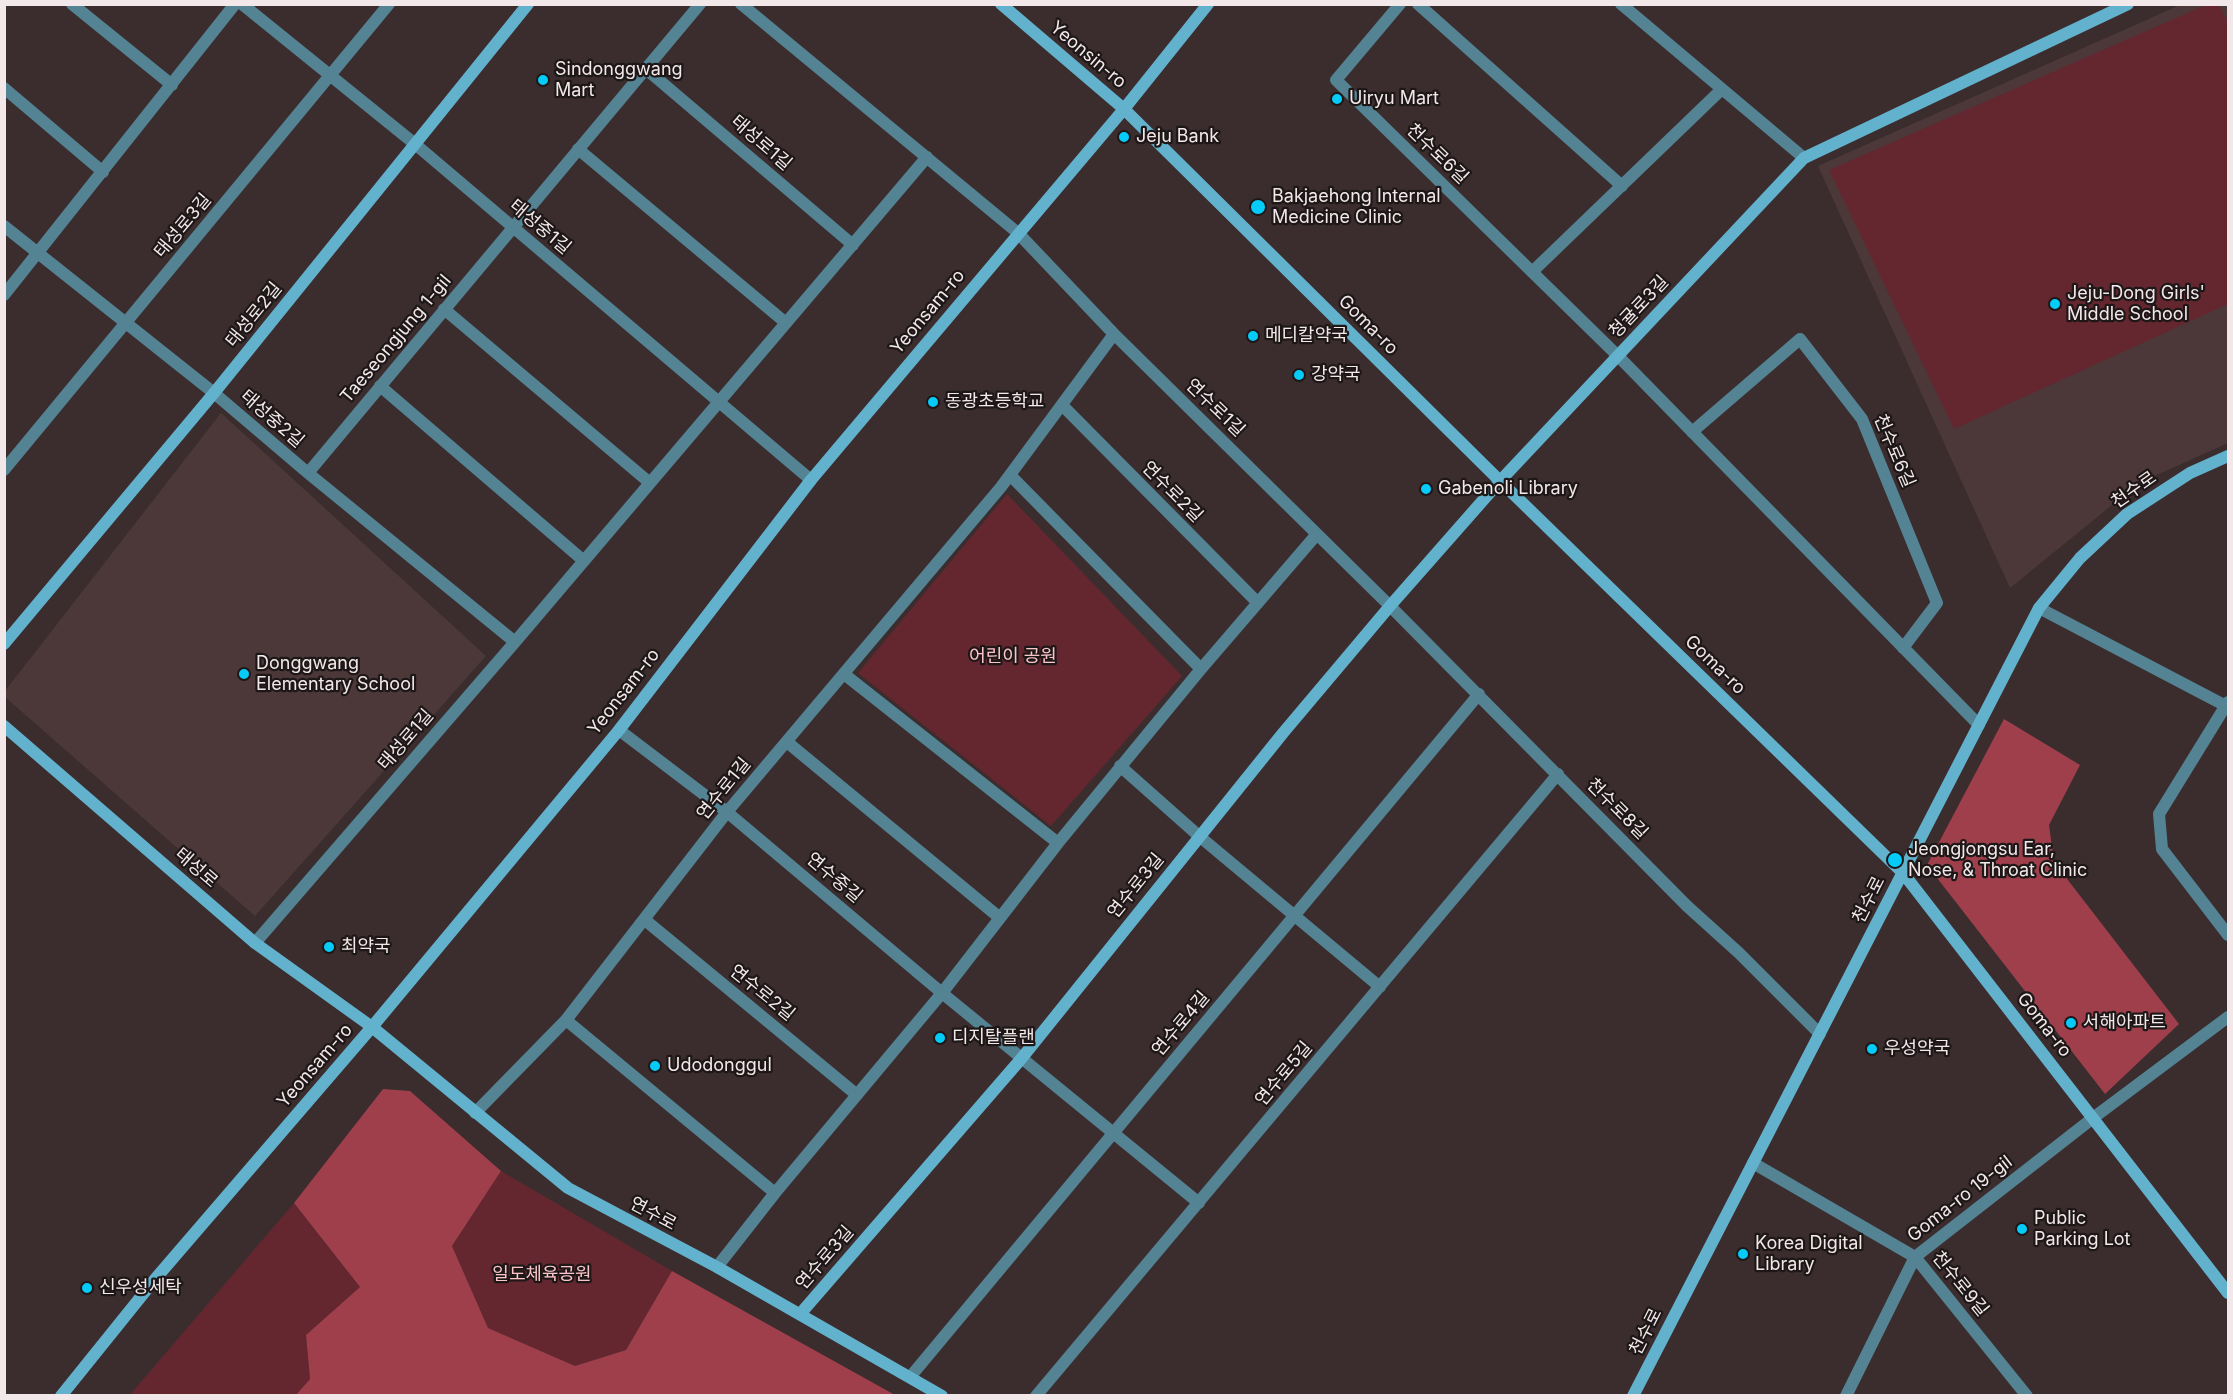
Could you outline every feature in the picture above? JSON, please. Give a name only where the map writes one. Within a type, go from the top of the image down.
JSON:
[{"type":"street","points":[[72,4],[172,85]]},
{"type":"street","points":[[4,295],[39,254],[235,4]]},
{"type":"street","name":"태성중1길","points":[[242,4],[416,144],[812,480]]},
{"type":"street","name":"태성로3길","points":[[4,470],[389,4]]},
{"type":"street","name":"태성로2길","points":[[4,644],[214,393],[528,4]]},
{"type":"street","name":"Taeseongjung 1-gil","points":[[308,473],[700,4]]},
{"type":"street","points":[[741,4],[1018,233]]},
{"type":"street","name":"Yeonsin-ro","points":[[1001,4],[1125,109]]},
{"type":"street","name":"Yeonsam-ro","points":[[61,1395],[156,1278],[372,1027],[619,730],[812,480],[1018,233],[1125,109],[1208,4]]},
{"type":"street","name":"천수로6길","points":[[1400,4],[1336,80],[1618,356],[1979,725]]},
{"type":"street","points":[[1418,4],[1622,186]]},
{"type":"street","points":[[1621,4],[1804,158]]},
{"type":"street","name":"청귤로3길","points":[[1500,481],[1804,158],[2128,4]]},
{"type":"street","name":"태성로1길","points":[[646,69],[853,245]]},
{"type":"street","points":[[4,88],[104,172]]},
{"type":"street","points":[[1532,272],[1722,89]]},
{"type":"street","name":"Goma-ro","points":[[1125,109],[1500,481],[1903,873],[2229,1293]]},
{"type":"street","points":[[578,149],[786,323]]},
{"type":"street","name":"태성로1길","points":[[255,943],[515,642],[927,157]]},
{"type":"street","name":"태성중2길","points":[[4,226],[214,393],[515,642]]},
{"type":"street","name":"연수로1길","points":[[1018,233],[1114,334],[1390,606]]},
{"type":"street","points":[[444,309],[650,483]]},
{"type":"street","name":"연수로1길","points":[[476,1113],[566,1020],[727,812],[1010,475],[1114,334]]},
{"type":"street","name":"천수로6길","points":[[1692,432],[1800,339],[1862,419],[1937,603],[1903,648]]},
{"type":"street","points":[[380,386],[584,561]]},
{"type":"street","name":"연수로2길","points":[[1062,405],[1258,603]]},
{"type":"street","name":"천수로","points":[[1633,1395],[2039,608],[2080,558],[2127,514],[2190,473],[2229,456]]},
{"type":"street","points":[[1010,475],[1201,669]]},
{"type":"street","name":"연수로3길","points":[[801,1313],[1021,1059],[1283,733],[1500,481]]},
{"type":"street","points":[[717,1267],[775,1193],[942,993],[1120,766],[1317,534]]},
{"type":"street","name":"천수로8길","points":[[1390,606],[1687,906],[1739,953],[1820,1034]]},
{"type":"street","points":[[2039,608],[2227,705],[2159,814],[2162,849],[2229,935]]},
{"type":"street","points":[[844,674],[1058,843]]},
{"type":"street","name":"연수로4길","points":[[911,1376],[1479,694]]},
{"type":"street","name":"태성로","points":[[4,726],[255,943],[372,1027]]},
{"type":"street","name":"연수중길","points":[[619,730],[727,812],[1021,1059],[1199,1203]]},
{"type":"street","points":[[787,742],[1000,918]]},
{"type":"street","points":[[1120,766],[1199,836],[1380,987]]},
{"type":"street","name":"연수로5길","points":[[1036,1395],[1558,774]]},
{"type":"street","name":"연수로2길","points":[[645,920],[857,1095]]},
{"type":"street","name":"Goma-ro 19-gil","points":[[1846,1395],[1915,1257],[2093,1118],[2229,1017]]},
{"type":"street","points":[[566,1020],[775,1193]]},
{"type":"street","name":"연수로","points":[[372,1027],[568,1188],[801,1313],[942,1395]]},
{"type":"street","name":"천수로9길","points":[[1753,1163],[1915,1257],[2027,1395]]},
{"type":"shaded area","name":"Jeju-Dong Girls' Middle School","points":[[2180,5],[2228,5],[2228,443],[2139,483],[2010,588],[1818,166]]},
{"type":"shaded area","name":"Donggwang Elementary School","points":[[221,413],[486,656],[255,916],[5,697],[5,691]]},
{"type":"shaded area","points":[[2004,719],[2080,765],[2049,825],[2054,862],[2179,1024],[2105,1094],[1927,865]]},
{"type":"shaded area","points":[[383,1089],[410,1091],[501,1171],[452,1246],[488,1328],[575,1366],[626,1350],[672,1271],[895,1395],[296,1395],[310,1379],[306,1335],[360,1287],[294,1203]]},
{"type":"green space","name":"Jeju-Dong Girls' Middle School","points":[[2208,4],[2219,5],[2228,22],[2228,304],[1954,429],[1829,170]]},
{"type":"green space","name":"어린이 공원","points":[[1007,494],[1182,676],[1051,826],[858,673]]},
{"type":"green space","name":"일도체육공원","points":[[501,1171],[672,1271],[626,1350],[575,1366],[488,1328],[452,1246]]},
{"type":"green space","points":[[294,1203],[360,1287],[306,1335],[310,1379],[296,1395],[129,1396]]},
{"type":"place","name":"Sindonggwang Mart","points":[[543,80]]},
{"type":"place","name":"Uiryu Mart","points":[[1337,99]]},
{"type":"place","name":"Jeju Bank","points":[[1124,137]]},
{"type":"place","name":"Bakjaehong Internal Medicine Clinic","points":[[1258,207]]},
{"type":"place","name":"Jeju-Dong Girls' Middle School","points":[[2055,304]]},
{"type":"place","name":"메디칼약국","points":[[1253,336]]},
{"type":"place","name":"강약국","points":[[1299,375]]},
{"type":"place","name":"동광초등학교","points":[[933,402]]},
{"type":"place","name":"Gabenoli Library","points":[[1426,489]]},
{"type":"place","name":"Donggwang Elementary School","points":[[244,674]]},
{"type":"place","name":"Jeongjongsu Ear, Nose, & Throat Clinic","points":[[1895,860]]},
{"type":"place","name":"최약국","points":[[329,947]]},
{"type":"place","name":"서해아파트","points":[[2071,1023]]},
{"type":"place","name":"디지탈플랜","points":[[940,1038]]},
{"type":"place","name":"우성약국","points":[[1872,1049]]},
{"type":"place","name":"Udodonggul","points":[[655,1066]]},
{"type":"place","name":"Public Parking Lot","points":[[2022,1229]]},
{"type":"place","name":"Korea Digital Library","points":[[1743,1254]]},
{"type":"place","name":"신우성세탁","points":[[87,1288]]}]
